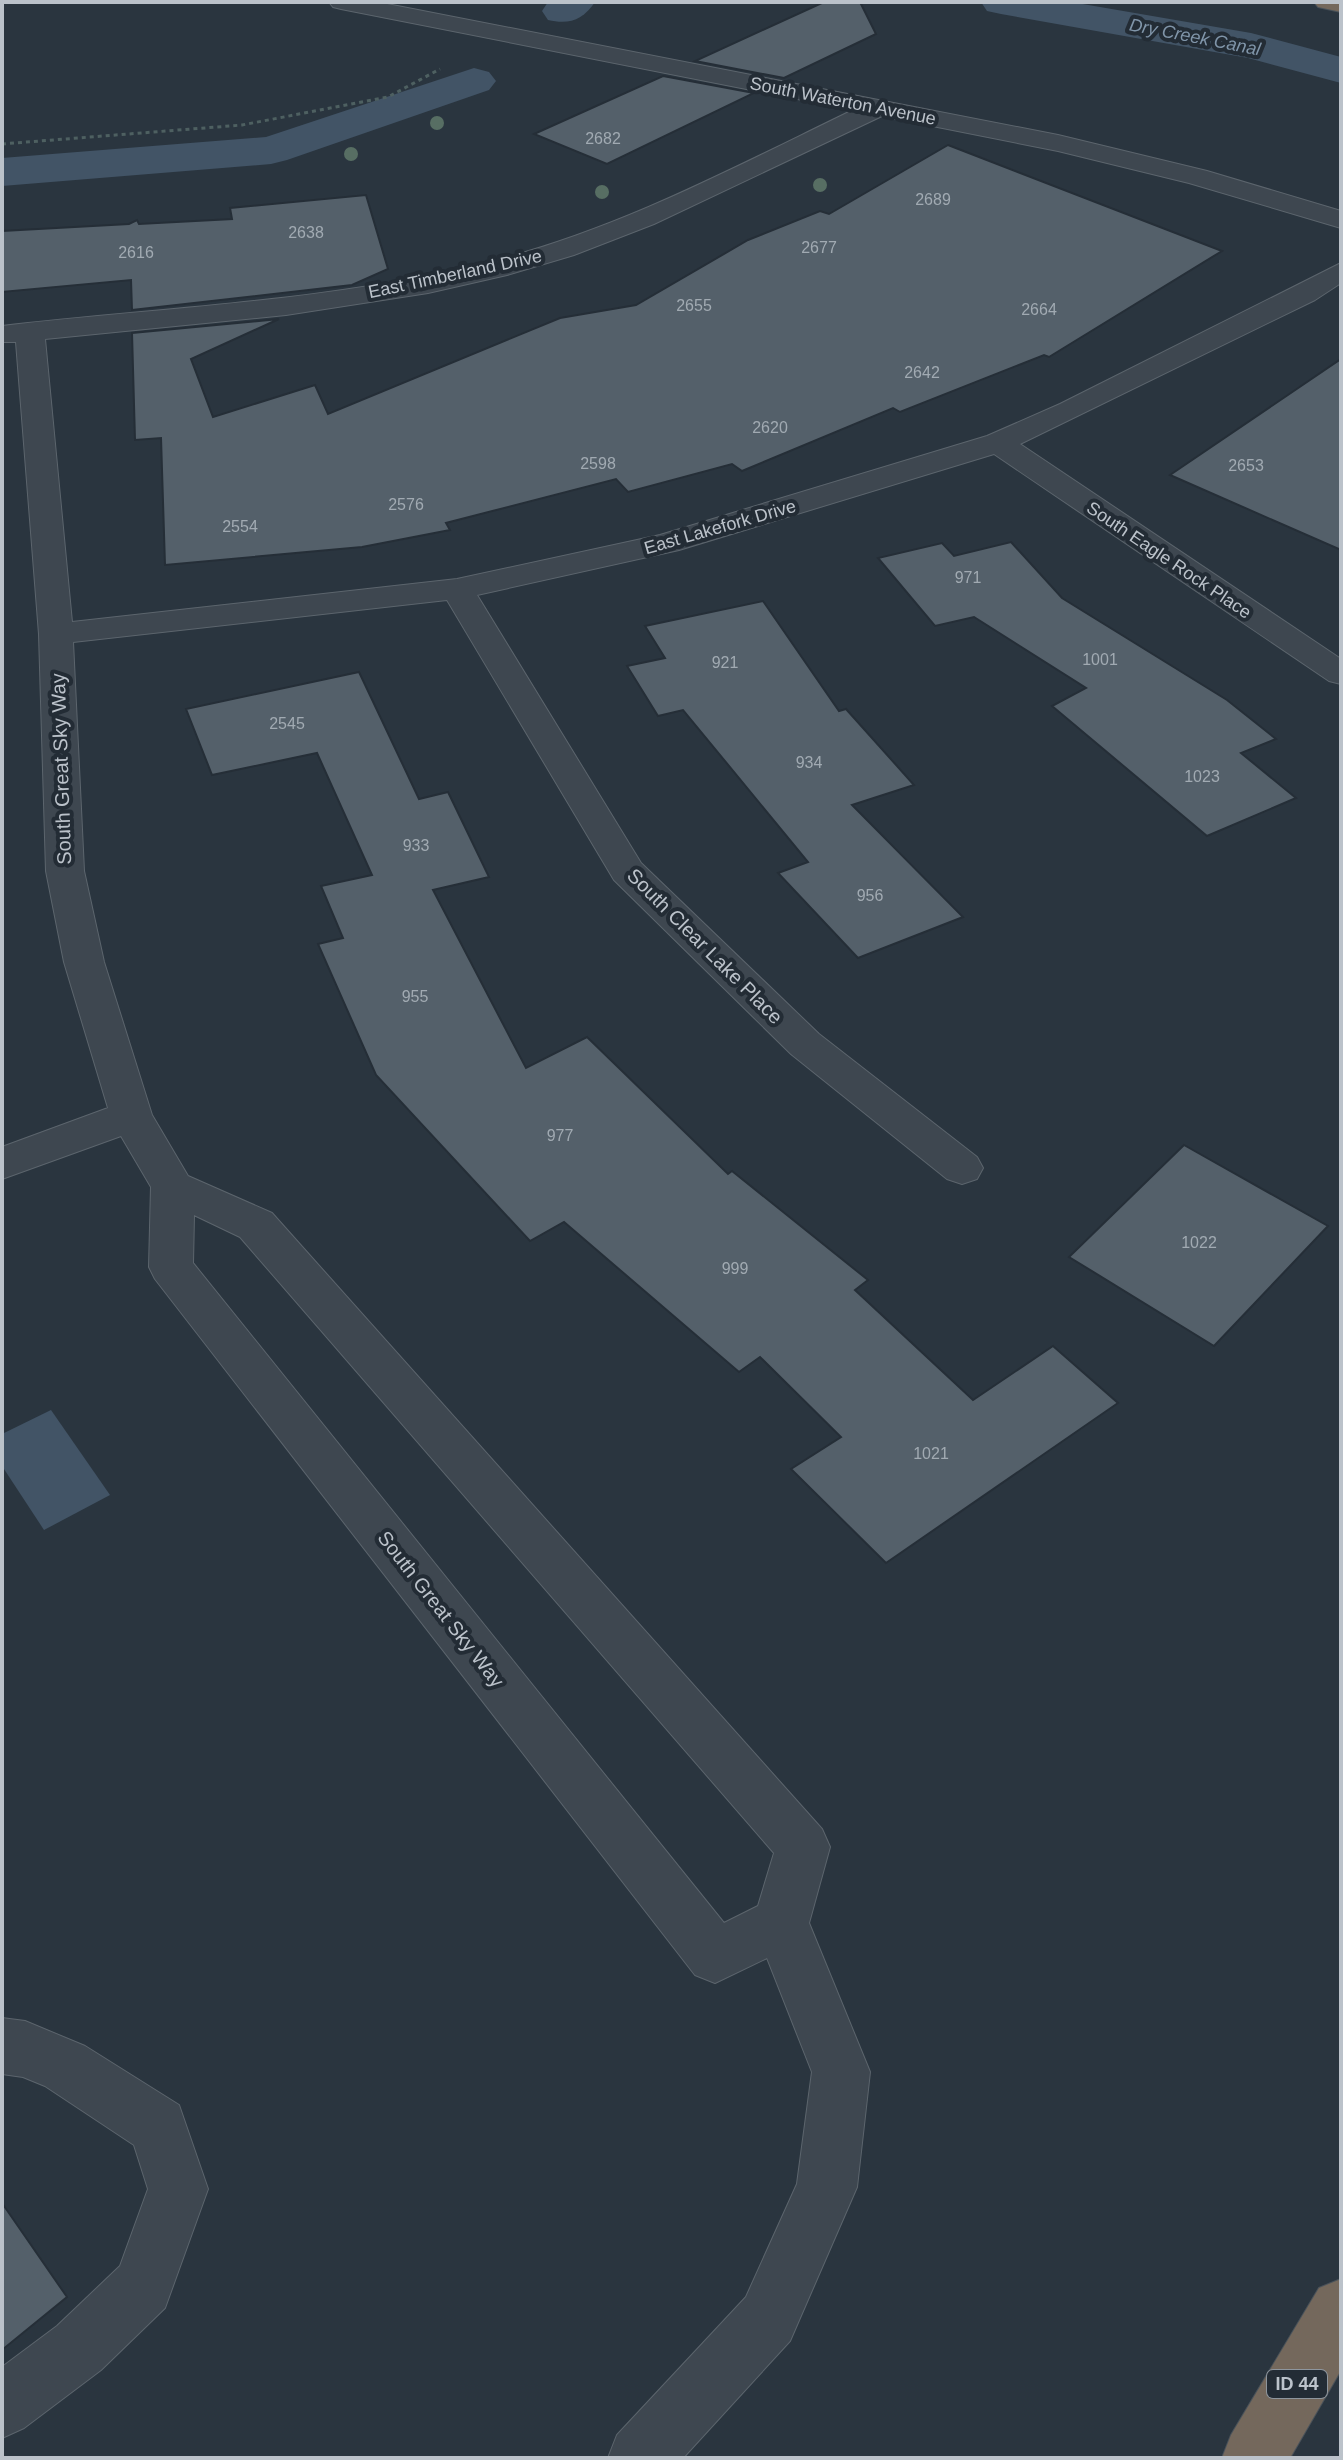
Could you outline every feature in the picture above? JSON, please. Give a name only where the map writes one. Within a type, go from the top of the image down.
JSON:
[{"type":"highway","points":[[1326,2],[1341,5]]},
{"type":"highway","name":"ID 44","points":[[1254,2458],[1341,2310]]},
{"type":"street","name":"South Waterton Avenue","points":[[341,2],[1135,160],[1341,220]]},
{"type":"street","name":"East Timberland Drive","points":[[16,332],[334,299],[488,270],[562,250],[632,225],[878,108]]},
{"type":"street","name":"East Lakefork Drive","points":[[56,634],[457,589],[667,543],[998,443],[1305,294],[1341,271]]},
{"type":"street","name":"South Great Sky Way","points":[[16,332],[56,634],[65,871],[84,962],[131,1116],[173,1187],[171,1267],[715,1956],[781,1923]]},
{"type":"street","name":"South Eagle Rock Place","points":[[998,443],[1341,674]]},
{"type":"street","name":"South Clear Lake Place","points":[[457,589],[627,871],[805,1044],[962,1168]]},
{"type":"street","points":[[2,1163],[131,1116]]},
{"type":"street","points":[[173,1187],[256,1225],[803,1847],[781,1923],[841,2072],[827,2187],[768,2319],[640,2458]]},
{"type":"street","points":[[2,2046],[25,2049],[65,2066],[158,2126],[178,2189],[143,2286],[79,2348],[2,2406]]},
{"type":"path","points":[[2,144],[242,125],[388,97],[445,67]]},
{"type":"water","points":[[51,1410],[110,1495],[44,1530],[2,1466],[2,1434]]},
{"type":"building","points":[[824,2],[860,2],[876,34],[784,78],[695,61]]},
{"type":"building","points":[[663,76],[754,93],[607,164],[534,134]]},
{"type":"building","points":[[948,145],[1222,251],[1049,357],[1044,355],[900,412],[893,408],[742,471],[732,464],[628,492],[616,479],[446,523],[450,530],[362,547],[165,565],[161,438],[135,440],[132,333],[279,319],[191,359],[213,417],[315,385],[328,414],[560,318],[636,305],[748,240],[820,211],[829,214]]},
{"type":"building","points":[[366,195],[388,269],[352,285],[132,310],[131,280],[2,292],[2,231],[129,224],[137,220],[139,224],[232,219],[230,208]]},
{"type":"building","points":[[1341,359],[1341,550],[1170,475]]},
{"type":"building","points":[[1011,542],[1062,598],[1227,700],[1276,739],[1241,753],[1296,798],[1207,836],[1052,706],[1086,688],[974,617],[935,626],[878,558],[942,543],[954,556]]},
{"type":"building","points":[[763,601],[839,711],[846,709],[914,785],[852,805],[963,917],[858,958],[778,873],[808,862],[683,710],[658,716],[627,666],[665,658],[645,626]]},
{"type":"building","points":[[359,672],[419,799],[448,792],[489,877],[433,890],[526,1068],[587,1037],[728,1174],[732,1171],[868,1280],[855,1290],[973,1400],[1053,1346],[1118,1403],[886,1563],[791,1469],[841,1437],[760,1357],[739,1372],[564,1222],[530,1241],[376,1075],[318,944],[343,938],[321,886],[372,875],[317,753],[212,775],[186,709]]},
{"type":"building","points":[[1184,1145],[1328,1226],[1214,1346],[1069,1257]]},
{"type":"building","points":[[2,2203],[67,2297],[2,2350]]},
{"type":"waterway","points":[[563,11],[575,2]]},
{"type":"waterway","name":"Dry Creek Canal","points":[[1001,2],[1251,46],[1341,70]]},
{"type":"waterway","points":[[2,172],[271,150],[474,81]]}]
